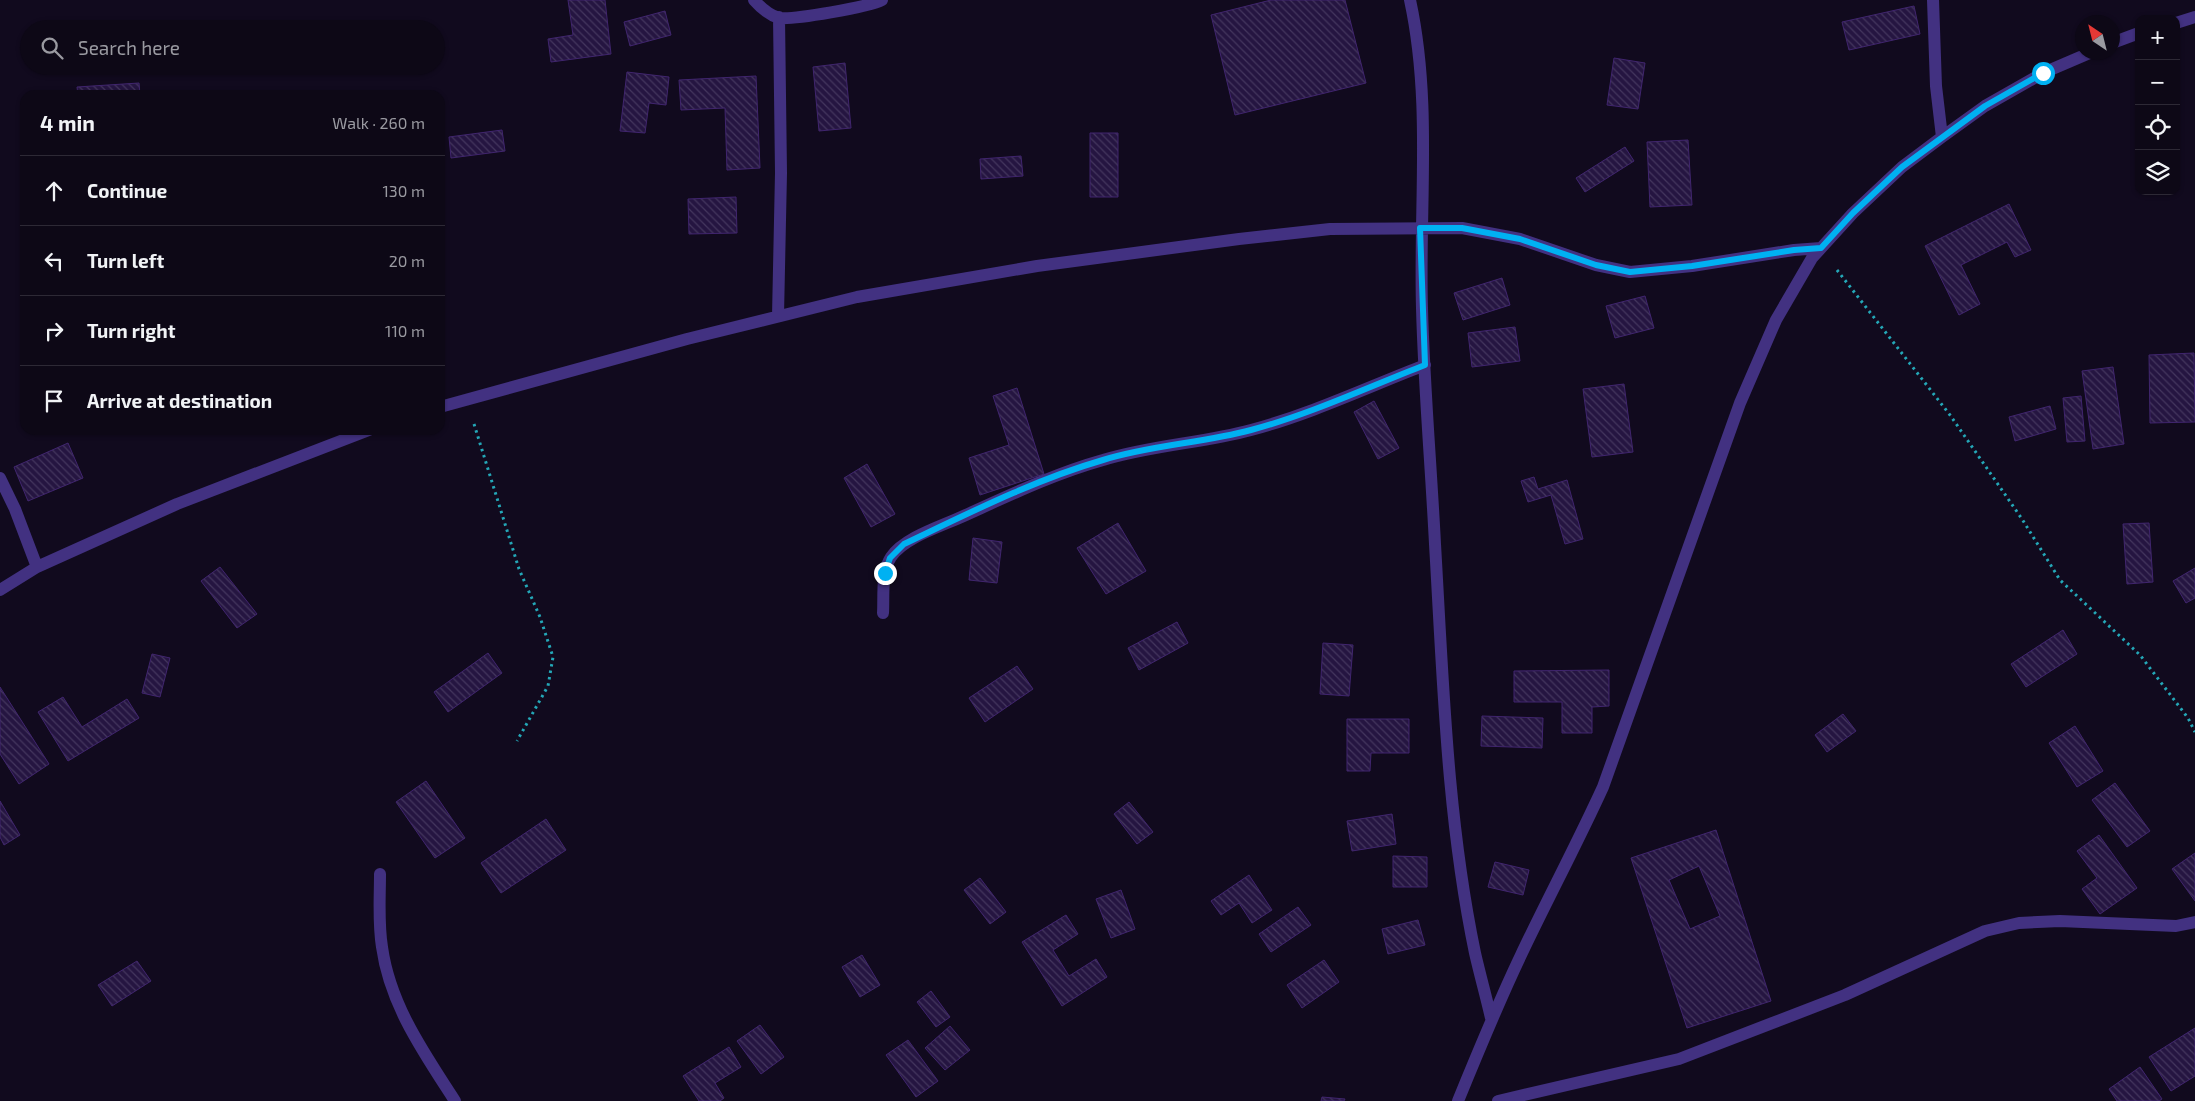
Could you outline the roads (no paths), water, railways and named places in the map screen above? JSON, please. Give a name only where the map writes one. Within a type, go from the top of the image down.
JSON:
[{"type":"street","points":[[754,0],[764,10],[779,18],[796,19],[882,0]]},
{"type":"street","points":[[1410,0],[1422,101],[1420,228],[1440,651],[1455,820],[1475,952],[1492,1018]]},
{"type":"street","points":[[1933,0],[1936,86],[1942,137]]},
{"type":"street","points":[[2180,21],[2195,17]]},
{"type":"street","points":[[778,316],[781,154],[779,18]]},
{"type":"street","points":[[2120,41],[2135,35]]},
{"type":"street","points":[[1458,1101],[1492,1018],[1522,953],[1576,847],[1603,787],[1736,412],[1754,366],[1780,312],[1812,258],[1853,213],[1895,174],[1985,106],[2043,73],[2075,59]]},
{"type":"street","points":[[445,405],[778,316],[857,297],[1038,266],[1330,229],[1462,228],[1520,239],[1596,265],[1630,272],[1692,266],[1794,250],[1821,248]]},
{"type":"street","points":[[883,613],[885,573],[890,558],[904,544],[949,522],[1040,483],[1103,460],[1138,451],[1217,438],[1252,430],[1324,405],[1425,365]]},
{"type":"street","points":[[0,590],[37,567],[178,504],[356,435]]},
{"type":"street","points":[[0,478],[15,509],[37,567]]},
{"type":"street","points":[[380,874],[382,947],[393,992],[414,1036],[456,1101]]},
{"type":"street","points":[[1498,1101],[1680,1059],[1845,995],[1985,931],[2020,923],[2060,921],[2176,926],[2195,922]]}]
